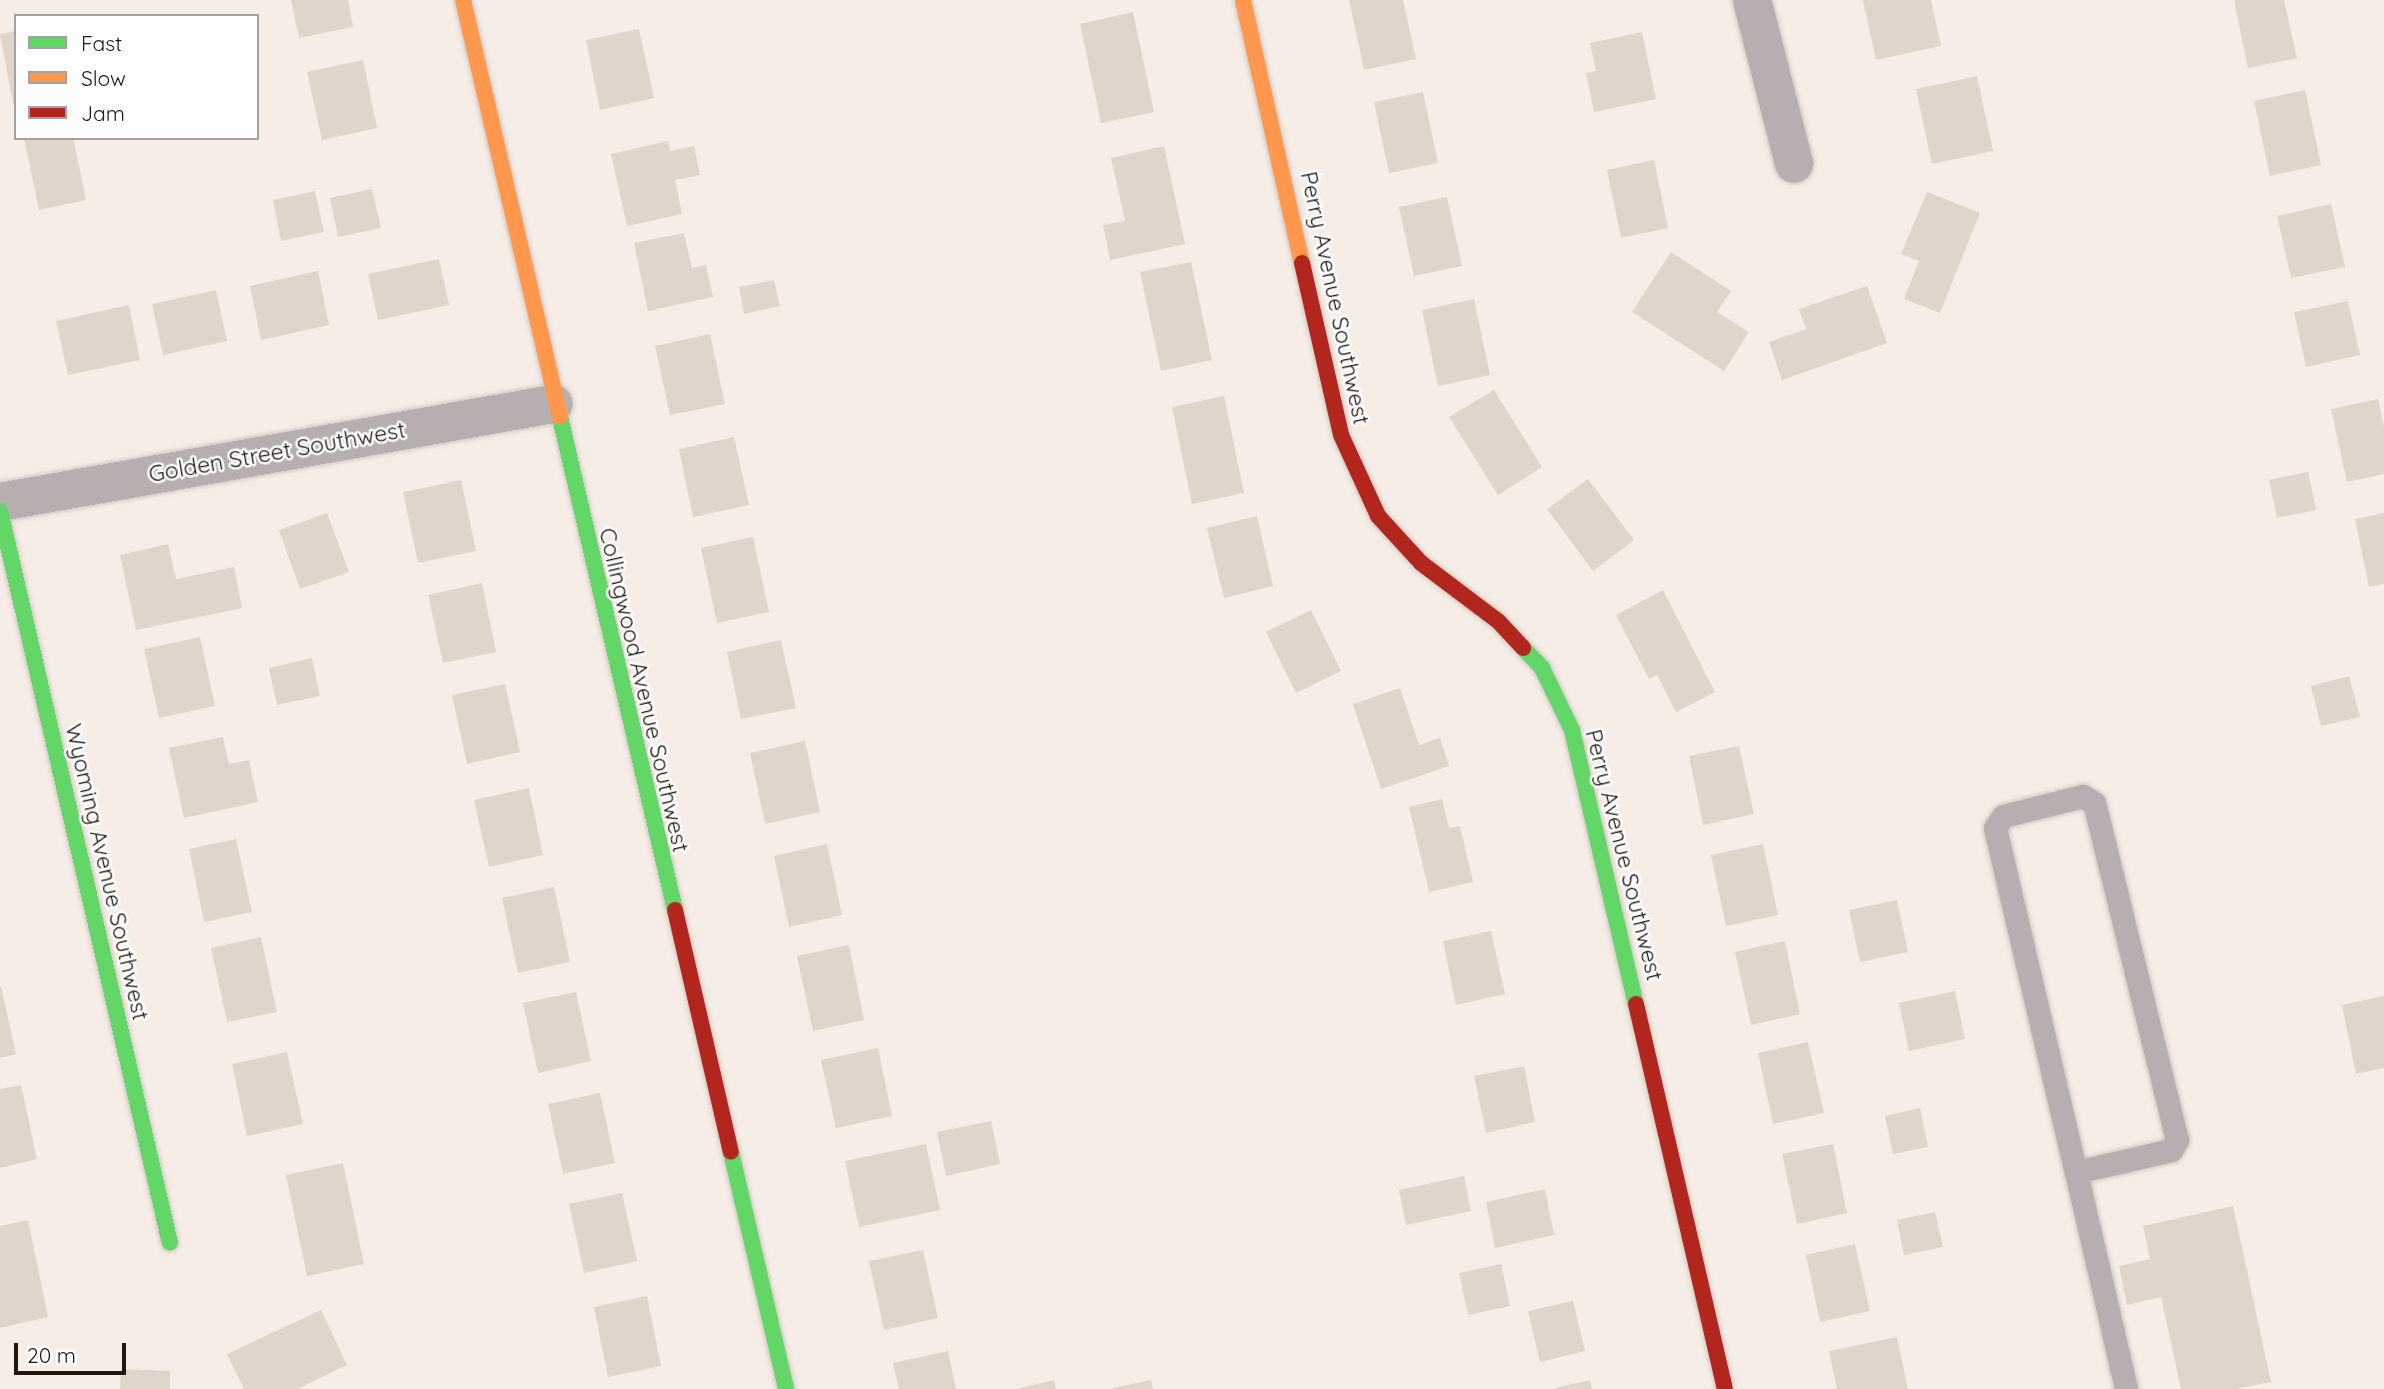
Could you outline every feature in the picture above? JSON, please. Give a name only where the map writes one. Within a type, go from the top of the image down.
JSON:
[{"type":"street","name":"Collingwood Avenue Southwest","points":[[463,0],[553,404],[786,1389]]},
{"type":"street","name":"Perry Avenue Southwest","points":[[1242,0],[1346,447],[1378,516],[1421,563],[1498,621],[1542,668],[1572,730],[1725,1389]]},
{"type":"street","points":[[1752,0],[1794,164]]},
{"type":"street","name":"Golden Street Southwest","points":[[0,502],[553,404]]},
{"type":"street","name":"Wyoming Avenue Southwest","points":[[0,511],[170,1243]]},
{"type":"lane","points":[[2076,1172],[2171,1150],[2177,1140],[2094,803],[2083,796],[2003,816],[1995,828],[2126,1389]]},
{"type":"building","points":[[291,0],[348,0],[353,27],[299,38]]},
{"type":"building","points":[[1349,0],[1403,0],[1416,59],[1364,70]]},
{"type":"building","points":[[1863,0],[1931,0],[1941,46],[1876,60]]},
{"type":"building","points":[[2234,0],[2284,0],[2297,58],[2248,68]]},
{"type":"building","points":[[1133,12],[1154,112],[1101,123],[1080,24]]},
{"type":"building","points":[[639,29],[654,98],[600,110],[586,40]]},
{"type":"building","points":[[14,31],[14,104],[13,104],[0,34]]},
{"type":"building","points":[[1642,32],[1656,99],[1594,112],[1586,73],[1596,71],[1590,43]]},
{"type":"building","points":[[363,60],[377,128],[322,140],[307,72]]},
{"type":"building","points":[[1977,76],[1993,151],[1932,164],[1916,89]]},
{"type":"building","points":[[2305,90],[2321,165],[2270,176],[2254,101]]},
{"type":"building","points":[[1423,92],[1438,163],[1389,173],[1374,102]]},
{"type":"building","points":[[24,140],[73,140],[86,200],[39,210]]},
{"type":"building","points":[[668,141],[670,151],[694,146],[700,175],[675,180],[682,214],[627,226],[611,154]]},
{"type":"building","points":[[1164,146],[1185,244],[1110,260],[1103,225],[1125,221],[1111,158]]},
{"type":"building","points":[[1654,160],[1668,228],[1621,238],[1607,170]]},
{"type":"building","points":[[372,189],[381,228],[338,237],[330,198]]},
{"type":"building","points":[[315,191],[324,232],[281,241],[273,200]]},
{"type":"building","points":[[1927,192],[1980,213],[1940,313],[1904,299],[1919,261],[1901,254]]},
{"type":"building","points":[[1447,197],[1462,266],[1414,276],[1399,207]]},
{"type":"building","points":[[2331,204],[2345,267],[2291,278],[2277,216]]},
{"type":"building","points":[[684,233],[692,268],[706,265],[713,297],[648,311],[634,243]]},
{"type":"building","points":[[1671,252],[1731,291],[1717,312],[1749,332],[1724,371],[1632,312]]},
{"type":"building","points":[[439,259],[449,305],[378,320],[368,274]]},
{"type":"building","points":[[1191,262],[1212,360],[1161,371],[1140,272]]},
{"type":"building","points":[[318,271],[329,325],[261,340],[250,286]]},
{"type":"building","points":[[774,280],[780,306],[744,314],[739,287]]},
{"type":"building","points":[[1867,286],[1887,343],[1782,380],[1769,342],[1806,329],[1799,309]]},
{"type":"building","points":[[216,290],[227,341],[163,355],[152,304]]},
{"type":"building","points":[[1474,299],[1490,375],[1438,386],[1422,310]]},
{"type":"building","points":[[2348,301],[2360,355],[2306,367],[2294,312]]},
{"type":"building","points":[[129,305],[140,360],[68,375],[56,321]]},
{"type":"building","points":[[710,334],[725,404],[670,415],[655,346]]},
{"type":"building","points":[[1494,390],[1542,467],[1498,495],[1449,417]]},
{"type":"building","points":[[1224,396],[1244,493],[1192,504],[1172,407]]},
{"type":"building","points":[[2378,399],[2384,427],[2384,474],[2347,482],[2331,409]]},
{"type":"building","points":[[734,437],[749,505],[693,517],[679,449]]},
{"type":"building","points":[[2308,472],[2316,510],[2277,518],[2269,480]]},
{"type":"building","points":[[1588,479],[1634,540],[1593,571],[1547,509]]},
{"type":"building","points":[[461,480],[476,551],[418,563],[403,492]]},
{"type":"building","points":[[327,513],[349,572],[300,589],[279,530]]},
{"type":"building","points":[[2384,513],[2384,584],[2369,587],[2355,519]]},
{"type":"building","points":[[1257,516],[1273,586],[1224,598],[1207,528]]},
{"type":"building","points":[[753,537],[769,612],[717,623],[701,548]]},
{"type":"building","points":[[168,544],[176,579],[234,567],[242,608],[136,630],[120,555]]},
{"type":"building","points":[[482,583],[496,652],[443,663],[428,595]]},
{"type":"building","points":[[1663,590],[1715,692],[1676,712],[1657,675],[1649,679],[1616,615]]},
{"type":"building","points":[[1311,610],[1341,671],[1296,693],[1266,632]]},
{"type":"building","points":[[200,637],[215,706],[159,718],[144,649]]},
{"type":"building","points":[[781,640],[796,708],[741,719],[727,652]]},
{"type":"building","points":[[312,658],[320,696],[277,705],[269,668]]},
{"type":"building","points":[[2349,676],[2360,717],[2321,726],[2311,686]]},
{"type":"building","points":[[505,684],[520,752],[467,764],[452,695]]},
{"type":"building","points":[[1400,688],[1419,745],[1440,738],[1449,766],[1381,789],[1353,704]]},
{"type":"building","points":[[223,737],[229,764],[249,760],[258,802],[184,818],[169,748]]},
{"type":"building","points":[[805,741],[820,812],[765,824],[750,753]]},
{"type":"building","points":[[1739,746],[1754,814],[1703,825],[1689,756]]},
{"type":"building","points":[[529,788],[543,855],[489,867],[474,800]]},
{"type":"building","points":[[1442,799],[1449,828],[1460,826],[1473,882],[1429,892],[1409,807]]},
{"type":"building","points":[[236,839],[252,912],[204,922],[189,849]]},
{"type":"building","points":[[827,844],[842,915],[789,927],[774,856]]},
{"type":"building","points":[[1763,844],[1778,915],[1726,926],[1711,855]]},
{"type":"building","points":[[554,887],[570,962],[518,973],[502,898]]},
{"type":"building","points":[[1897,900],[1908,952],[1860,962],[1849,910]]},
{"type":"building","points":[[1491,931],[1505,994],[1456,1005],[1443,941]]},
{"type":"building","points":[[261,937],[277,1012],[227,1022],[211,948]]},
{"type":"building","points":[[1785,941],[1800,1014],[1751,1025],[1735,952]]},
{"type":"building","points":[[849,945],[864,1020],[813,1031],[797,956]]},
{"type":"building","points":[[0,987],[16,1054],[0,1058]]},
{"type":"building","points":[[1955,991],[1965,1039],[1909,1051],[1899,1003]]},
{"type":"building","points":[[576,992],[591,1061],[538,1073],[523,1003]]},
{"type":"building","points":[[2384,996],[2384,1068],[2356,1074],[2342,1005]]},
{"type":"building","points":[[1808,1042],[1824,1113],[1773,1124],[1758,1053]]},
{"type":"building","points":[[878,1048],[892,1116],[836,1128],[821,1060]]},
{"type":"building","points":[[287,1052],[303,1124],[247,1136],[232,1064]]},
{"type":"building","points":[[1524,1066],[1535,1122],[1486,1133],[1474,1076]]},
{"type":"building","points":[[21,1085],[37,1159],[0,1168],[0,1089]]},
{"type":"building","points":[[600,1093],[615,1163],[563,1174],[548,1104]]},
{"type":"building","points":[[1920,1108],[1928,1147],[1893,1154],[1885,1116]]},
{"type":"building","points":[[991,1121],[1000,1164],[946,1176],[937,1132]]},
{"type":"building","points":[[926,1144],[940,1210],[859,1227],[845,1161]]},
{"type":"building","points":[[1833,1144],[1847,1213],[1797,1224],[1782,1154]]},
{"type":"building","points":[[343,1163],[364,1264],[307,1276],[286,1175]]},
{"type":"building","points":[[1464,1176],[1471,1211],[1406,1225],[1399,1190]]},
{"type":"building","points":[[1545,1189],[1554,1235],[1495,1248],[1486,1202]]},
{"type":"building","points":[[622,1193],[637,1261],[584,1273],[569,1204]]},
{"type":"building","points":[[2233,1206],[2271,1382],[2236,1389],[2181,1389],[2161,1297],[2127,1305],[2119,1266],[2150,1259],[2143,1226]]},
{"type":"building","points":[[1935,1212],[1943,1247],[1904,1255],[1897,1220]]},
{"type":"building","points":[[28,1220],[48,1317],[0,1328],[0,1226]]},
{"type":"building","points":[[1855,1244],[1870,1311],[1820,1322],[1806,1255]]},
{"type":"building","points":[[923,1250],[938,1318],[884,1330],[869,1261]]},
{"type":"building","points":[[1501,1264],[1510,1306],[1468,1315],[1459,1273]]},
{"type":"building","points":[[647,1296],[661,1366],[608,1377],[594,1307]]},
{"type":"building","points":[[1573,1301],[1585,1351],[1540,1362],[1528,1311]]},
{"type":"building","points":[[321,1310],[347,1365],[297,1389],[244,1389],[227,1354]]},
{"type":"building","points":[[1897,1337],[1908,1389],[1837,1389],[1829,1351]]},
{"type":"building","points":[[948,1351],[956,1389],[899,1389],[893,1363]]},
{"type":"building","points":[[121,1369],[170,1371],[170,1389],[120,1389]]},
{"type":"building","points":[[1054,1380],[1056,1389],[1020,1389],[1020,1388]]},
{"type":"building","points":[[1151,1380],[1153,1389],[1113,1389],[1113,1388]]},
{"type":"building","points":[[1590,1380],[1592,1389],[1555,1388]]},
{"type":"traffic: fast","points":[[560,417],[675,910]]},
{"type":"traffic: fast","points":[[0,511],[170,1243]]},
{"type":"traffic: fast","points":[[1523,648],[1542,668],[1572,730],[1636,1004]]},
{"type":"traffic: fast","points":[[731,1152],[786,1389]]},
{"type":"traffic: slow","points":[[463,0],[560,417]]},
{"type":"traffic: slow","points":[[1243,0],[1302,263]]},
{"type":"traffic: jam","points":[[1302,263],[1341,435],[1378,516],[1421,563],[1498,621],[1523,648]]},
{"type":"traffic: jam","points":[[675,910],[731,1152]]},
{"type":"traffic: jam","points":[[1636,1004],[1725,1389]]}]
